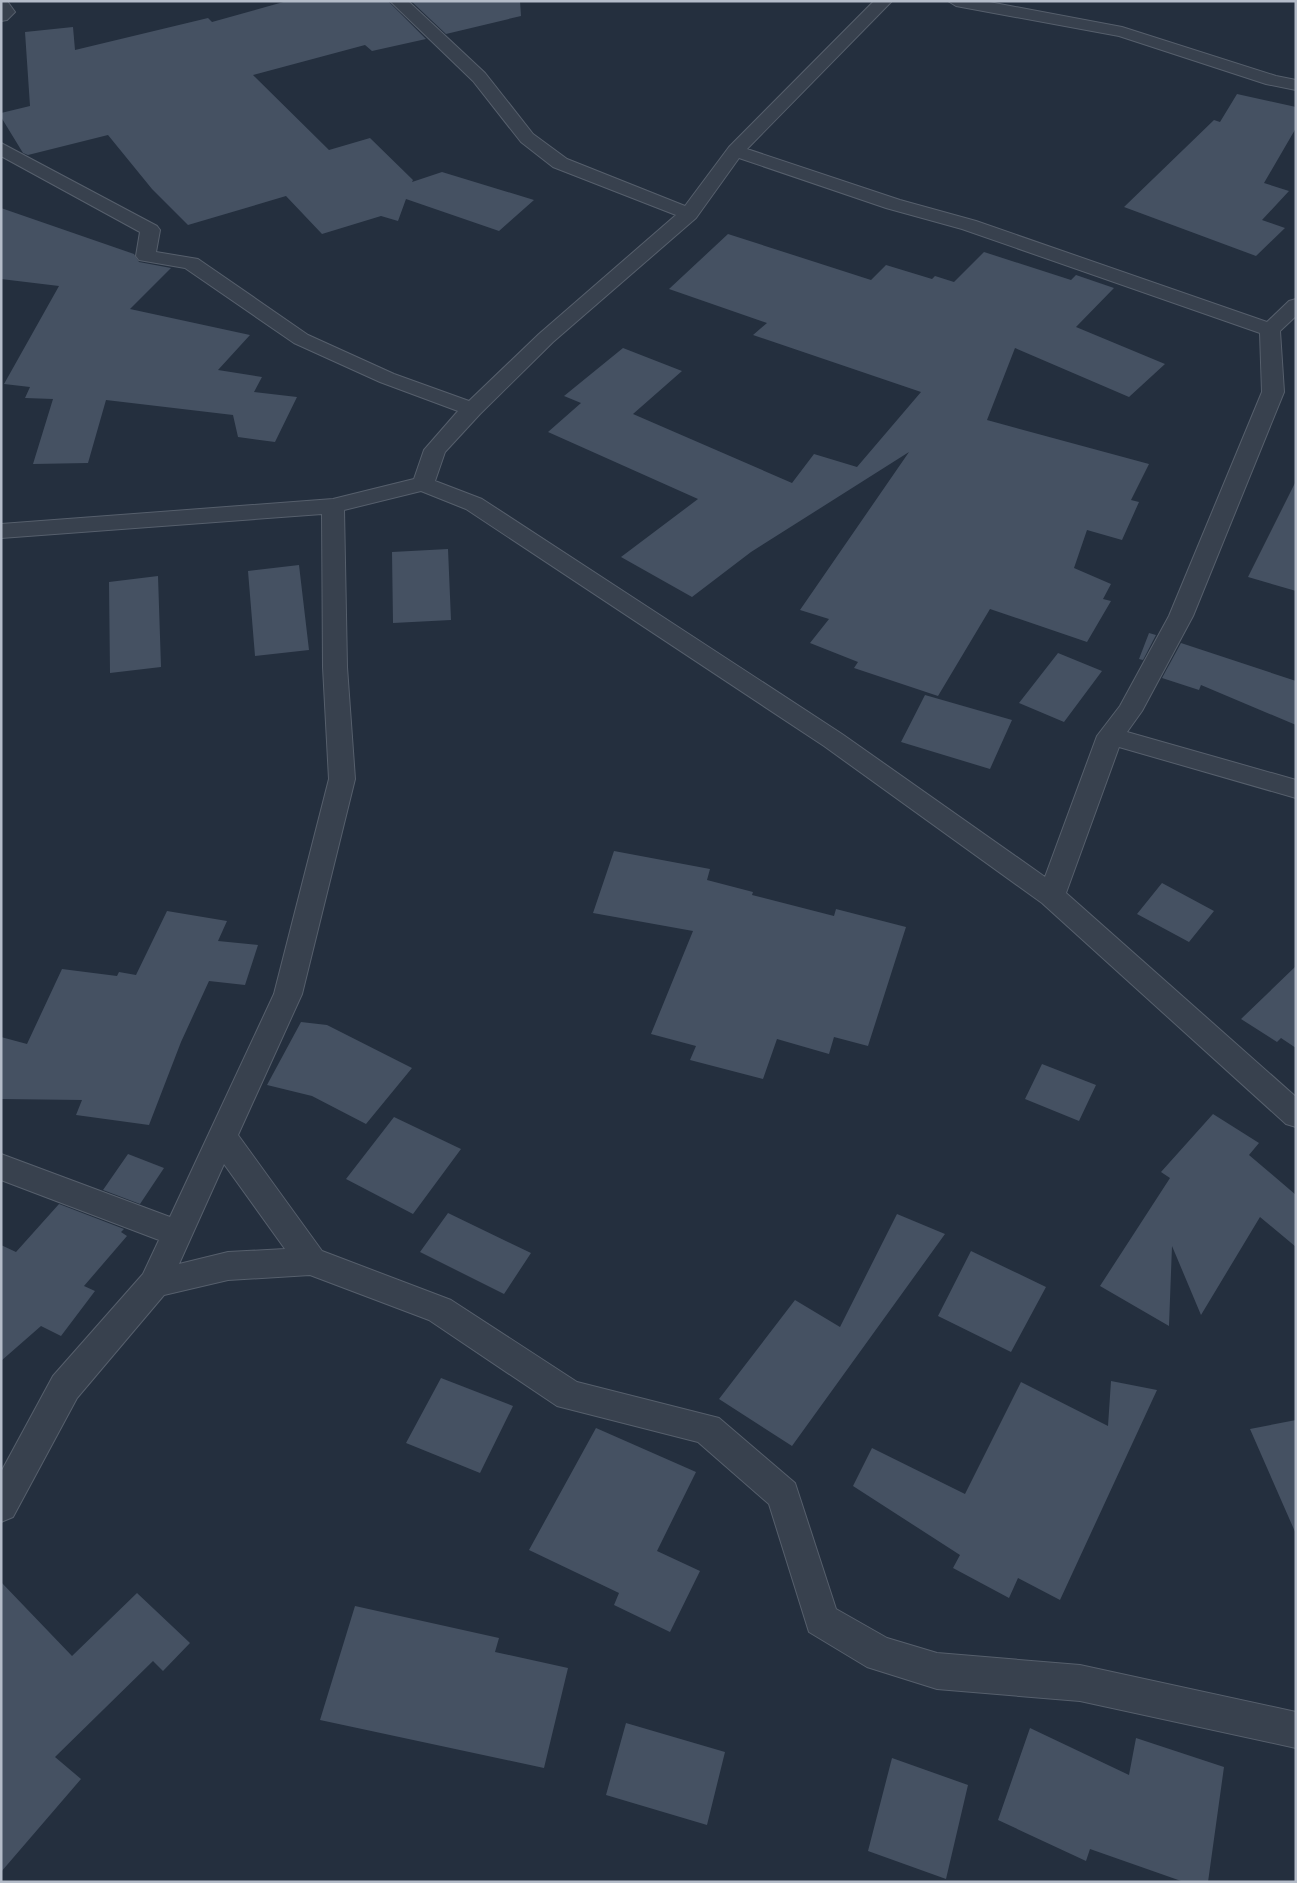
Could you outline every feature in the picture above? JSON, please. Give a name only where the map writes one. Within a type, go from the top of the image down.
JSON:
[{"type":"street","points":[[398,1],[479,77],[527,138],[560,163],[690,214]]},
{"type":"street","points":[[423,484],[435,450],[472,409],[546,338],[690,214],[735,151],[884,1]]},
{"type":"street","points":[[956,1],[1122,32],[1272,80],[1296,85]]},
{"type":"street","points":[[1,5],[7,12],[1,16]]},
{"type":"street","points":[[1,148],[150,230],[146,256],[191,263],[301,339],[387,378],[472,409]]},
{"type":"street","points":[[735,151],[894,204],[969,225],[1270,330]]},
{"type":"street","points":[[1052,896],[1110,736],[1130,711],[1182,616],[1273,392],[1270,330],[1296,305]]},
{"type":"street","points":[[1,531],[333,506],[423,484],[474,504],[833,740],[1052,896],[1296,1115]]},
{"type":"street","points":[[1,1506],[65,1387],[154,1284],[288,994],[342,779],[335,667],[333,506]]},
{"type":"street","points":[[1110,736],[1296,789]]},
{"type":"street","points":[[222,1137],[311,1261]]},
{"type":"street","points":[[1,1167],[177,1232]]},
{"type":"street","points":[[154,1284],[228,1266],[311,1261],[440,1310],[568,1395],[707,1429],[783,1494],[822,1620],[880,1654],[937,1671],[1080,1683],[1296,1730]]},
{"type":"building","points":[[287,1],[388,1],[426,39],[372,51],[365,45],[253,75],[329,150],[370,138],[413,180],[412,182],[442,172],[534,200],[499,231],[406,199],[398,221],[381,216],[322,234],[286,196],[188,225],[152,189],[108,135],[28,155],[23,153],[1,117],[1,113],[30,106],[25,32],[73,27],[75,50],[208,18],[212,22]]},
{"type":"building","points":[[411,1],[520,1],[521,16],[446,34]]},
{"type":"building","points":[[1237,94],[1296,107],[1296,128],[1264,183],[1289,191],[1262,220],[1285,228],[1256,256],[1124,207],[1214,120],[1220,122]]},
{"type":"building","points":[[1,208],[134,254],[139,262],[171,268],[130,309],[250,335],[218,370],[262,377],[254,392],[297,397],[275,442],[238,437],[233,415],[106,400],[88,463],[33,464],[53,399],[25,398],[30,387],[4,384],[59,286],[1,279]]},
{"type":"building","points":[[728,234],[871,280],[886,265],[932,279],[935,276],[954,282],[984,252],[1071,280],[1076,275],[1114,288],[1076,327],[1165,364],[1129,397],[1015,348],[987,420],[1149,464],[1131,500],[1139,502],[1122,540],[1087,530],[1074,568],[1111,584],[1103,599],[1111,601],[1087,642],[990,609],[938,696],[854,668],[858,662],[810,643],[829,619],[800,610],[909,452],[751,552],[692,597],[621,557],[698,499],[548,432],[581,403],[564,396],[623,348],[682,371],[633,414],[792,483],[814,454],[857,467],[921,392],[753,335],[767,323],[669,289]]},
{"type":"building","points":[[1296,481],[1296,591],[1248,577]]},
{"type":"building","points":[[448,549],[451,620],[393,623],[392,552]]},
{"type":"building","points":[[299,565],[309,650],[255,656],[248,571]]},
{"type":"building","points":[[158,576],[161,667],[110,673],[109,582]]},
{"type":"building","points":[[1149,633],[1156,635],[1143,660],[1139,659]]},
{"type":"building","points":[[1181,643],[1296,681],[1296,725],[1201,685],[1199,690],[1162,678]]},
{"type":"building","points":[[1058,653],[1102,671],[1064,722],[1019,703]]},
{"type":"building","points":[[925,695],[1012,720],[990,769],[901,742]]},
{"type":"building","points":[[614,851],[710,869],[707,880],[753,892],[752,895],[834,916],[836,909],[906,927],[868,1046],[834,1037],[829,1054],[777,1039],[763,1079],[690,1060],[696,1046],[651,1034],[693,931],[593,913]]},
{"type":"building","points":[[1162,883],[1214,911],[1189,942],[1137,914]]},
{"type":"building","points":[[167,911],[227,921],[218,941],[258,945],[245,985],[209,981],[181,1042],[149,1125],[76,1115],[82,1100],[1,1099],[1,1037],[27,1044],[62,969],[117,976],[119,972],[136,975]]},
{"type":"building","points":[[1296,966],[1296,1048],[1281,1038],[1277,1042],[1241,1019]]},
{"type":"building","points":[[301,1022],[327,1025],[412,1068],[366,1124],[312,1096],[267,1085]]},
{"type":"building","points":[[1042,1064],[1096,1085],[1079,1121],[1025,1099]]},
{"type":"building","points":[[1213,1114],[1259,1143],[1249,1155],[1296,1195],[1296,1247],[1260,1217],[1201,1315],[1172,1246],[1169,1326],[1100,1286],[1170,1178],[1161,1172]]},
{"type":"building","points":[[394,1117],[461,1149],[413,1214],[346,1179]]},
{"type":"building","points":[[128,1154],[164,1168],[140,1204],[103,1190]]},
{"type":"building","points":[[59,1204],[124,1229],[121,1232],[127,1236],[84,1286],[95,1291],[61,1336],[41,1326],[1,1361],[1,1245],[16,1252]]},
{"type":"building","points":[[448,1213],[531,1253],[504,1294],[420,1252]]},
{"type":"building","points":[[897,1214],[945,1234],[792,1446],[719,1399],[795,1300],[840,1327]]},
{"type":"building","points":[[971,1251],[1046,1287],[1011,1352],[938,1316]]},
{"type":"building","points":[[441,1378],[513,1406],[480,1473],[406,1443]]},
{"type":"building","points":[[1111,1381],[1157,1390],[1060,1600],[1018,1578],[1009,1598],[953,1568],[960,1555],[853,1486],[872,1448],[965,1494],[1021,1382],[1108,1426]]},
{"type":"building","points":[[1296,1420],[1296,1534],[1250,1429]]},
{"type":"building","points":[[596,1428],[696,1472],[657,1551],[700,1571],[670,1632],[614,1605],[619,1593],[529,1550]]},
{"type":"building","points":[[1,1582],[72,1656],[137,1593],[190,1643],[163,1671],[153,1661],[55,1757],[81,1779],[1,1872]]},
{"type":"building","points":[[355,1606],[499,1638],[495,1652],[568,1668],[544,1768],[320,1720]]},
{"type":"building","points":[[626,1723],[725,1752],[707,1825],[606,1795]]},
{"type":"building","points":[[1030,1728],[1129,1775],[1136,1738],[1224,1767],[1208,1882],[1184,1882],[1090,1849],[1086,1861],[998,1820]]},
{"type":"building","points":[[892,1758],[968,1785],[946,1879],[868,1851]]}]
